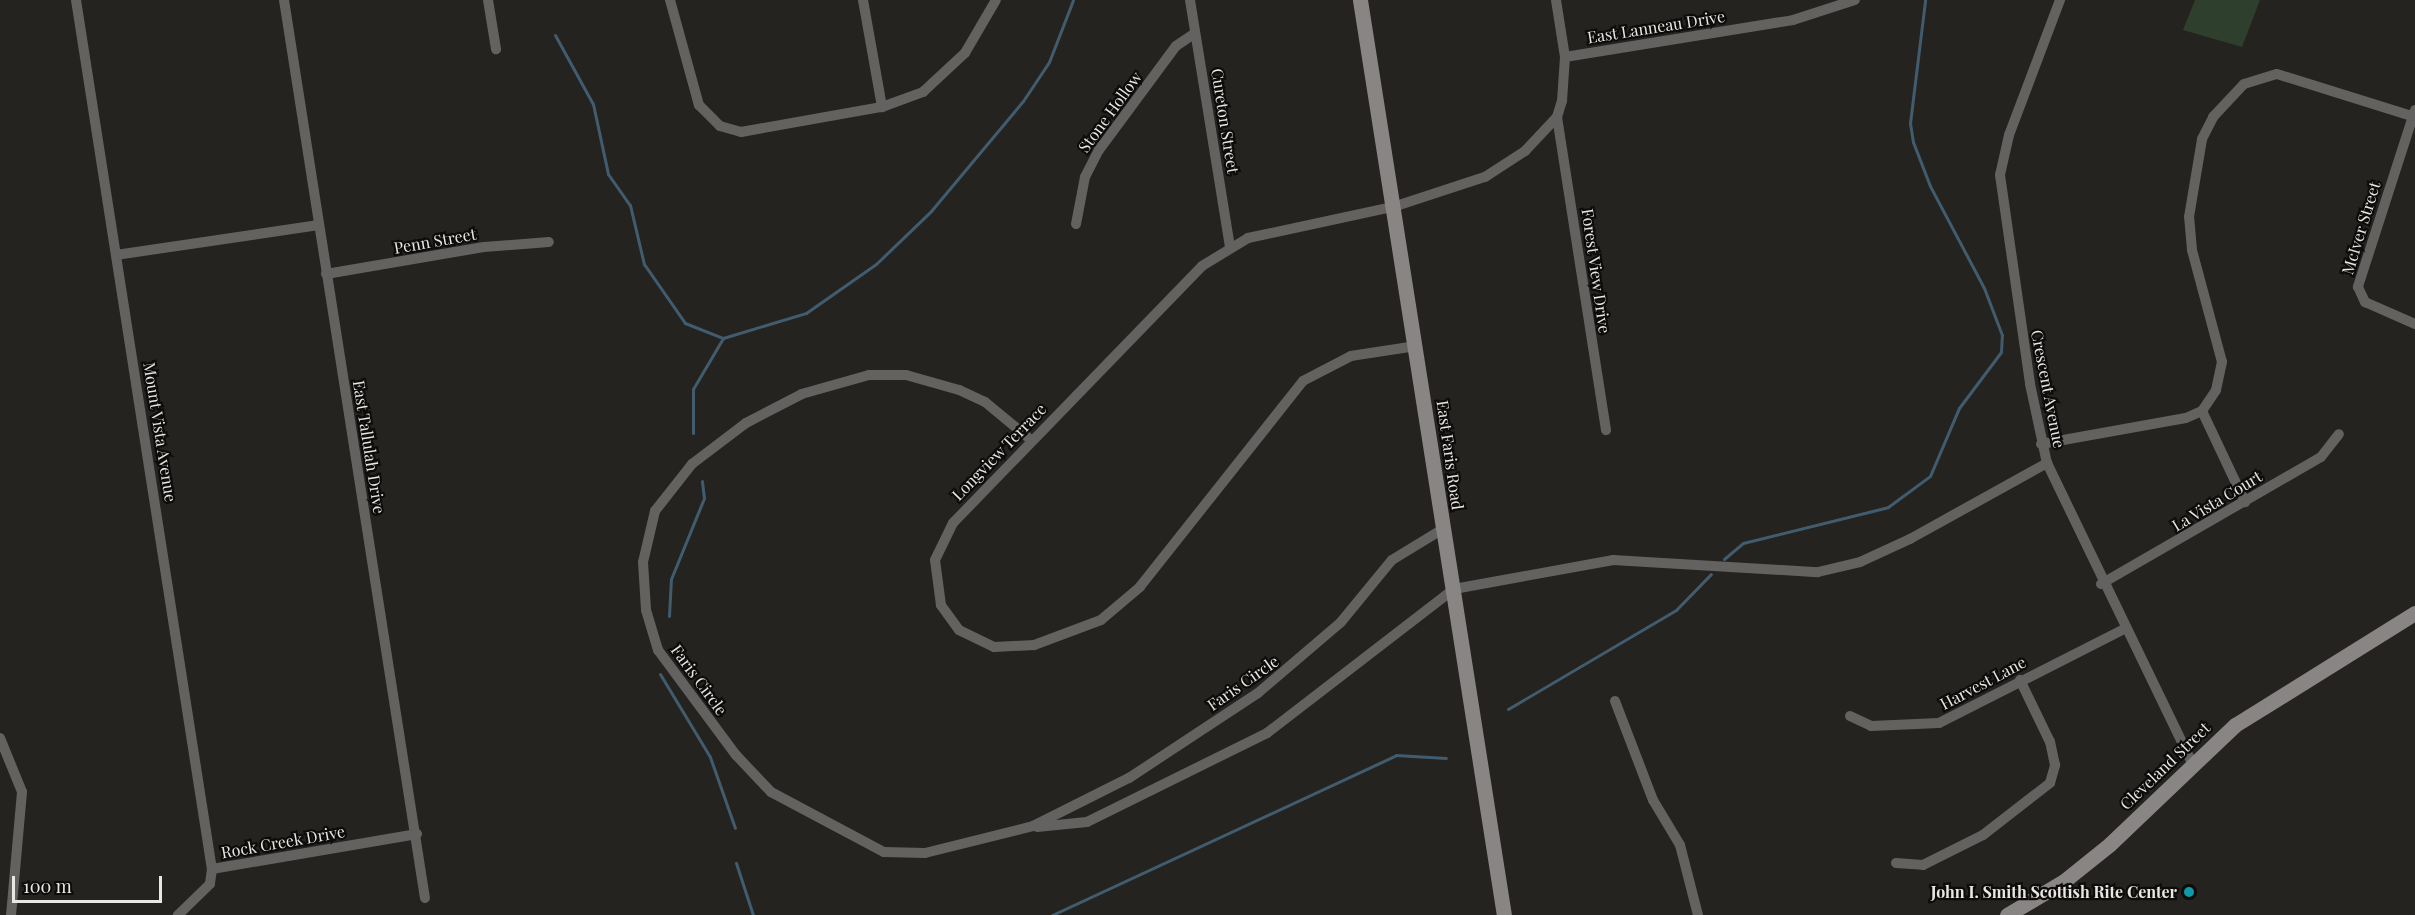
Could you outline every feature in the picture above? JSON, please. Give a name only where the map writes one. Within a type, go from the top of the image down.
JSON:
[{"type":"main road","name":"East Faris Road","points":[[1360,0],[1504,915]]},
{"type":"main road","name":"Cleveland Street","points":[[2007,915],[2064,881],[2110,844],[2191,761],[2256,709],[2415,614]]},
{"type":"street","name":"Mount Vista Avenue","points":[[76,0],[212,869]]},
{"type":"street","name":"East Tallulah Drive","points":[[284,0],[417,834],[425,898]]},
{"type":"street","points":[[488,0],[496,49]]},
{"type":"street","points":[[670,0],[699,105],[720,126],[754,132],[882,107],[923,92],[951,69],[996,0]]},
{"type":"street","points":[[863,0],[882,107]]},
{"type":"street","name":"Cureton Street","points":[[1190,0],[1230,246]]},
{"type":"street","points":[[1556,0],[1565,57],[1557,117]]},
{"type":"street","name":"East Lanneau Drive","points":[[1565,57],[1793,20],[1855,0]]},
{"type":"street","name":"Crescent Avenue","points":[[2060,0],[2009,135],[2000,175],[2041,444],[2047,463],[2101,584],[2191,761]]},
{"type":"street","name":"Stone Hollow","points":[[1076,224],[1085,177],[1099,150],[1176,46],[1195,33]]},
{"type":"street","points":[[2041,444],[2202,411],[2216,390],[2222,362],[2192,250],[2189,217],[2197,155],[2213,117],[2244,84],[2269,74],[2414,114]]},
{"type":"street","name":"McIver Street","points":[[2414,114],[2358,287],[2365,302],[2415,324]]},
{"type":"street","name":"Longview Terrace","points":[[1416,346],[1352,356],[1303,381],[1116,611],[1068,635],[1034,645],[994,647],[970,638],[950,620],[940,605],[934,560],[952,523],[1180,286],[1230,246],[1307,222],[1393,207],[1507,166],[1557,117]]},
{"type":"street","name":"Forest View Drive","points":[[1557,117],[1606,430]]},
{"type":"street","points":[[116,255],[319,225]]},
{"type":"street","name":"Penn Street","points":[[326,274],[484,247],[549,242]]},
{"type":"street","name":"Faris Circle","points":[[1031,440],[985,402],[935,381],[888,374],[830,384],[746,423],[689,467],[655,510],[643,562],[656,645],[736,755],[771,792],[896,855],[1033,826],[1129,778],[1258,693],[1323,640],[1392,560],[1443,529]]},
{"type":"street","points":[[2202,411],[2245,502]]},
{"type":"street","name":"La Vista Court","points":[[2101,584],[2321,457],[2339,434]]},
{"type":"street","points":[[1454,588],[1613,560],[1818,573],[1860,562],[1910,539],[2047,463]]},
{"type":"street","name":"Faris Circle","points":[[1033,826],[1059,828],[1087,822],[1267,733],[1454,588]]},
{"type":"street","name":"Harvest Lane","points":[[1850,716],[1871,726],[1930,726],[2124,629]]},
{"type":"street","points":[[1896,863],[1923,865],[1983,835],[2050,783],[2055,765],[2050,742],[2020,680]]},
{"type":"street","points":[[1615,701],[1653,800],[1680,845],[1698,915]]},
{"type":"street","points":[[0,738],[22,792],[11,915]]},
{"type":"street","name":"Rock Creek Drive","points":[[178,915],[210,884],[212,869],[417,834]]},
{"type":"green space","points":[[2195,0],[2260,0],[2242,47],[2183,30]]},
{"type":"waterway","points":[[693,433],[693,389],[723,338],[806,313],[876,264],[931,211],[1023,101],[1049,62],[1073,0]]},
{"type":"waterway","points":[[1724,559],[1743,543],[1888,507],[1930,476],[1959,408],[2001,352],[2002,335],[1984,288],[1930,186],[1913,142],[1910,123],[1925,0]]},
{"type":"waterway","points":[[555,35],[593,104],[608,174],[630,205],[644,264],[685,323],[723,338]]},
{"type":"waterway","points":[[669,616],[671,579],[704,498],[702,481]]},
{"type":"waterway","points":[[1508,709],[1676,610],[1711,574]]},
{"type":"waterway","points":[[660,674],[710,757],[735,828]]},
{"type":"waterway","points":[[1052,915],[1396,755],[1446,758]]},
{"type":"waterway","points":[[736,863],[753,915]]},
{"type":"place","name":"John I. Smith Scottish Rite Center","points":[[2189,892]]}]
